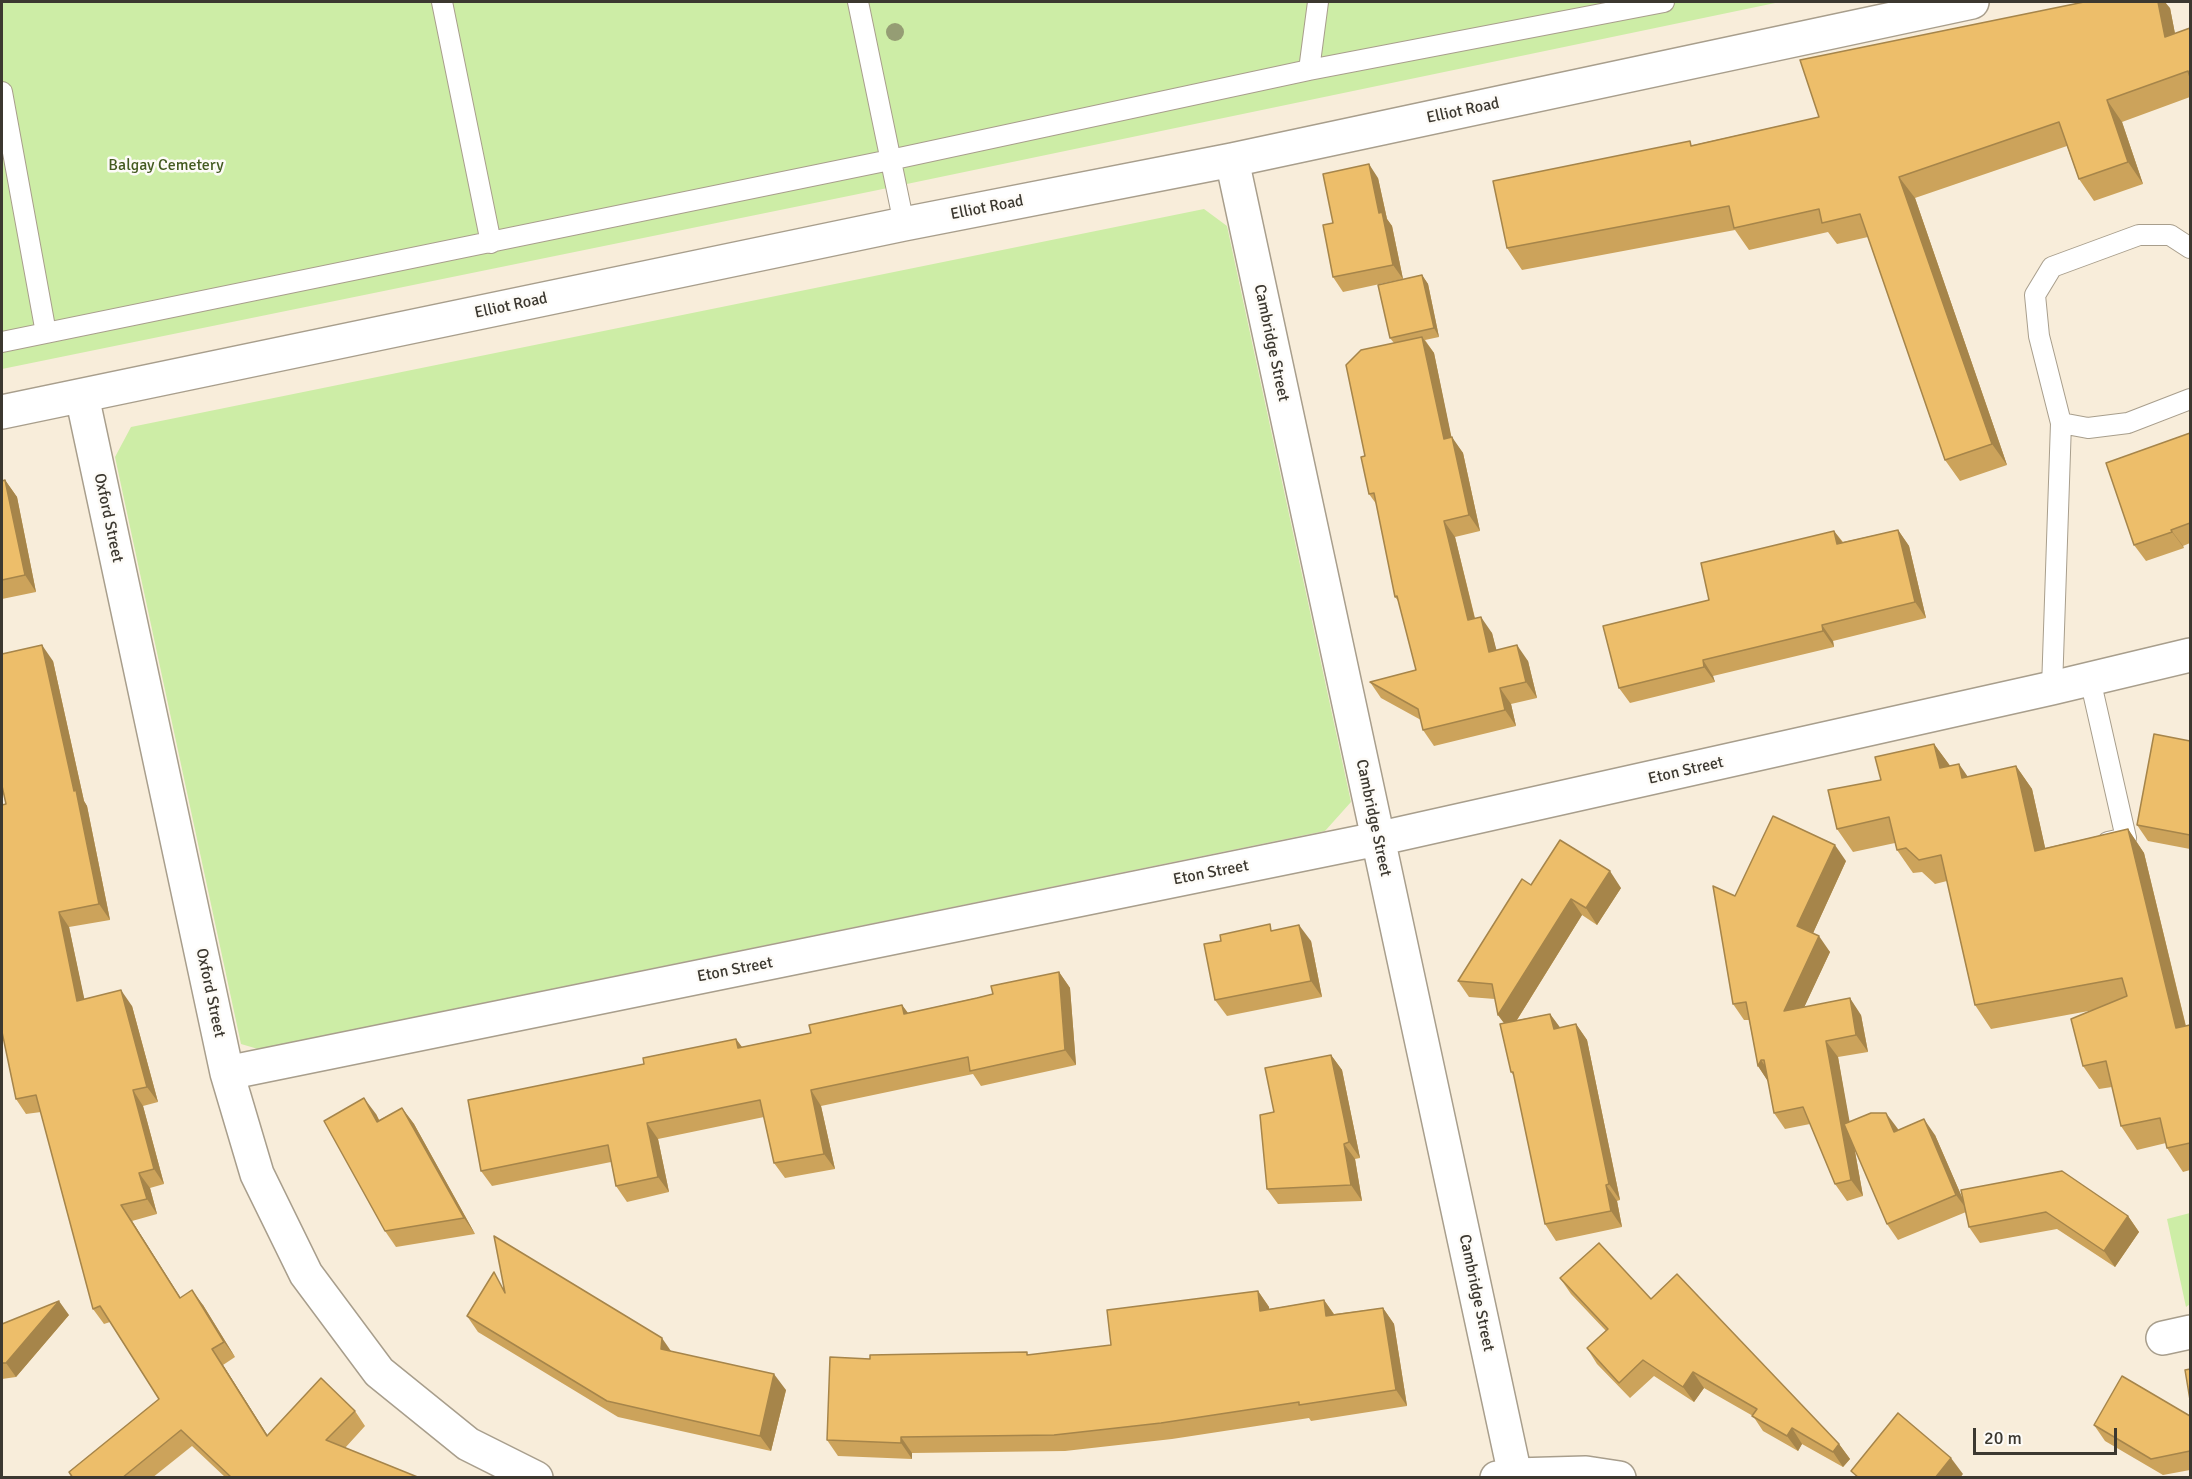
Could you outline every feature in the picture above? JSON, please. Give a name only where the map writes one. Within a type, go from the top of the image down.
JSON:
[{"type":"street","name":"Elliot Road","points":[[2,412],[904,224],[1232,160],[1972,2]]},
{"type":"street","name":"Cambridge Street","points":[[1232,160],[1377,839],[1506,1476]]},
{"type":"street","name":"Oxford Street","points":[[82,396],[227,1073],[257,1174],[306,1274],[379,1372],[468,1444],[536,1478]]},
{"type":"street","name":"Eton Street","points":[[227,1073],[1377,839],[2190,655]]},
{"type":"street","points":[[1506,1476],[1586,1473],[1619,1478]]},
{"type":"lane","points":[[442,2],[491,243]]},
{"type":"lane","points":[[858,2],[904,224]]},
{"type":"lane","points":[[1309,70],[1318,2]]},
{"type":"lane","points":[[2,342],[890,160],[1309,70],[1664,2]]},
{"type":"lane","points":[[2,92],[46,333]]},
{"type":"lane","points":[[2052,688],[2061,423],[2039,336],[2035,295],[2052,267],[2139,235],[2170,235],[2190,248]]},
{"type":"lane","points":[[2061,423],[2088,428],[2128,423],[2190,399]]},
{"type":"lane","points":[[2090,679],[2126,838],[2094,845]]},
{"type":"green space","name":"Balgay Cemetery","points":[[2,2],[1780,2],[2,369]]},
{"type":"green space","points":[[1204,209],[1227,226],[1351,802],[1325,831],[258,1049],[241,1044],[115,457],[131,427]]},
{"type":"green space","points":[[2190,1213],[2190,1304],[2186,1307],[2167,1219]]},
{"type":"building","points":[[2084,2],[2158,2],[2165,37],[2190,28],[2190,77],[2188,71],[2107,100],[2128,162],[2079,179],[2059,122],[1899,177],[1992,444],[1945,460],[1860,214],[1822,223],[1819,209],[1734,228],[1729,206],[1507,248],[1493,181],[1690,141],[1691,146],[1819,117],[1800,60]]},
{"type":"building","points":[[1369,164],[1393,265],[1333,277],[1323,225],[1333,223],[1323,174]]},
{"type":"building","points":[[1422,275],[1434,328],[1390,338],[1378,285]]},
{"type":"building","points":[[1422,337],[1444,439],[1452,437],[1469,515],[1444,521],[1468,620],[1481,617],[1489,652],[1517,645],[1526,682],[1500,688],[1505,710],[1423,730],[1418,709],[1370,682],[1416,670],[1397,596],[1395,597],[1374,493],[1369,494],[1361,457],[1365,456],[1346,365],[1361,350]]},
{"type":"building","points":[[2190,433],[2190,523],[2134,545],[2106,463]]},
{"type":"building","points":[[5,480],[25,575],[2,580],[2,481]]},
{"type":"building","points":[[1898,530],[1915,602],[1822,625],[1823,631],[1703,660],[1704,667],[1619,688],[1603,626],[1709,600],[1701,563],[1834,531],[1837,544]]},
{"type":"building","points":[[42,645],[74,791],[76,790],[99,904],[59,912],[77,1001],[121,990],[147,1087],[133,1090],[154,1169],[139,1173],[147,1199],[121,1205],[180,1298],[192,1290],[224,1342],[212,1349],[267,1436],[321,1378],[355,1411],[326,1440],[420,1478],[232,1478],[181,1430],[122,1478],[73,1478],[69,1472],[159,1399],[100,1306],[93,1309],[36,1095],[16,1099],[2,1032],[2,805],[6,804],[2,786],[2,654]]},
{"type":"building","points":[[2154,734],[2190,741],[2190,835],[2137,825]]},
{"type":"building","points":[[1934,744],[1940,768],[1959,764],[1962,778],[2016,766],[2035,851],[2128,829],[2176,1028],[2190,1025],[2190,1143],[2167,1148],[2160,1118],[2121,1126],[2106,1061],[2083,1066],[2071,1019],[2127,996],[2122,978],[1975,1005],[1941,855],[1919,860],[1906,848],[1897,850],[1889,817],[1837,829],[1828,790],[1881,780],[1875,757]]},
{"type":"building","points":[[1773,816],[1835,845],[1797,926],[1819,936],[1784,1011],[1850,998],[1856,1035],[1826,1041],[1851,1180],[1835,1184],[1803,1107],[1774,1113],[1764,1060],[1761,1060],[1758,1066],[1746,1002],[1733,1004],[1713,886],[1735,896]]},
{"type":"building","points":[[1560,840],[1610,871],[1586,908],[1571,899],[1498,1015],[1492,984],[1458,981],[1522,879],[1531,885]]},
{"type":"building","points":[[1270,924],[1271,931],[1299,925],[1311,981],[1215,1000],[1204,944],[1221,941],[1220,935]]},
{"type":"building","points":[[1059,972],[1065,1050],[970,1071],[968,1057],[811,1090],[824,1154],[774,1163],[760,1100],[647,1123],[658,1177],[616,1186],[608,1145],[481,1171],[468,1100],[644,1064],[643,1058],[736,1039],[738,1048],[811,1033],[809,1025],[902,1005],[904,1014],[993,994],[991,986]]},
{"type":"building","points":[[1550,1014],[1554,1029],[1576,1024],[1609,1184],[1606,1185],[1611,1211],[1545,1224],[1513,1072],[1511,1072],[1500,1024]]},
{"type":"building","points":[[1331,1055],[1349,1142],[1344,1144],[1351,1185],[1267,1189],[1260,1115],[1274,1112],[1265,1068]]},
{"type":"building","points":[[364,1098],[377,1122],[402,1108],[464,1218],[385,1231],[324,1121]]},
{"type":"building","points":[[1871,1113],[1886,1113],[1894,1132],[1924,1119],[1956,1195],[1887,1224],[1844,1124]]},
{"type":"building","points":[[2062,1171],[2128,1216],[2104,1251],[2046,1212],[1969,1227],[1961,1190]]},
{"type":"building","points":[[494,1236],[662,1338],[661,1349],[774,1374],[760,1436],[607,1401],[467,1316],[494,1272],[505,1293]]},
{"type":"building","points":[[1599,1243],[1651,1299],[1677,1274],[1839,1444],[1833,1452],[1792,1428],[1787,1436],[1752,1416],[1757,1409],[1693,1372],[1683,1387],[1643,1360],[1619,1383],[1587,1348],[1608,1329],[1560,1278]]},
{"type":"building","points":[[1258,1291],[1260,1311],[1324,1300],[1326,1316],[1383,1308],[1396,1390],[1299,1405],[1299,1402],[1161,1423],[1054,1435],[901,1437],[901,1443],[827,1440],[830,1357],[870,1359],[870,1355],[1027,1352],[1027,1355],[1111,1345],[1107,1310]]},
{"type":"building","points":[[59,1301],[6,1363],[2,1363],[2,1324]]},
{"type":"building","points":[[2190,1369],[2190,1400],[2185,1370]]},
{"type":"building","points":[[2122,1376],[2190,1416],[2190,1451],[2151,1459],[2094,1425]]},
{"type":"building","points":[[1898,1413],[1951,1458],[1935,1478],[1859,1478],[1851,1471]]}]
